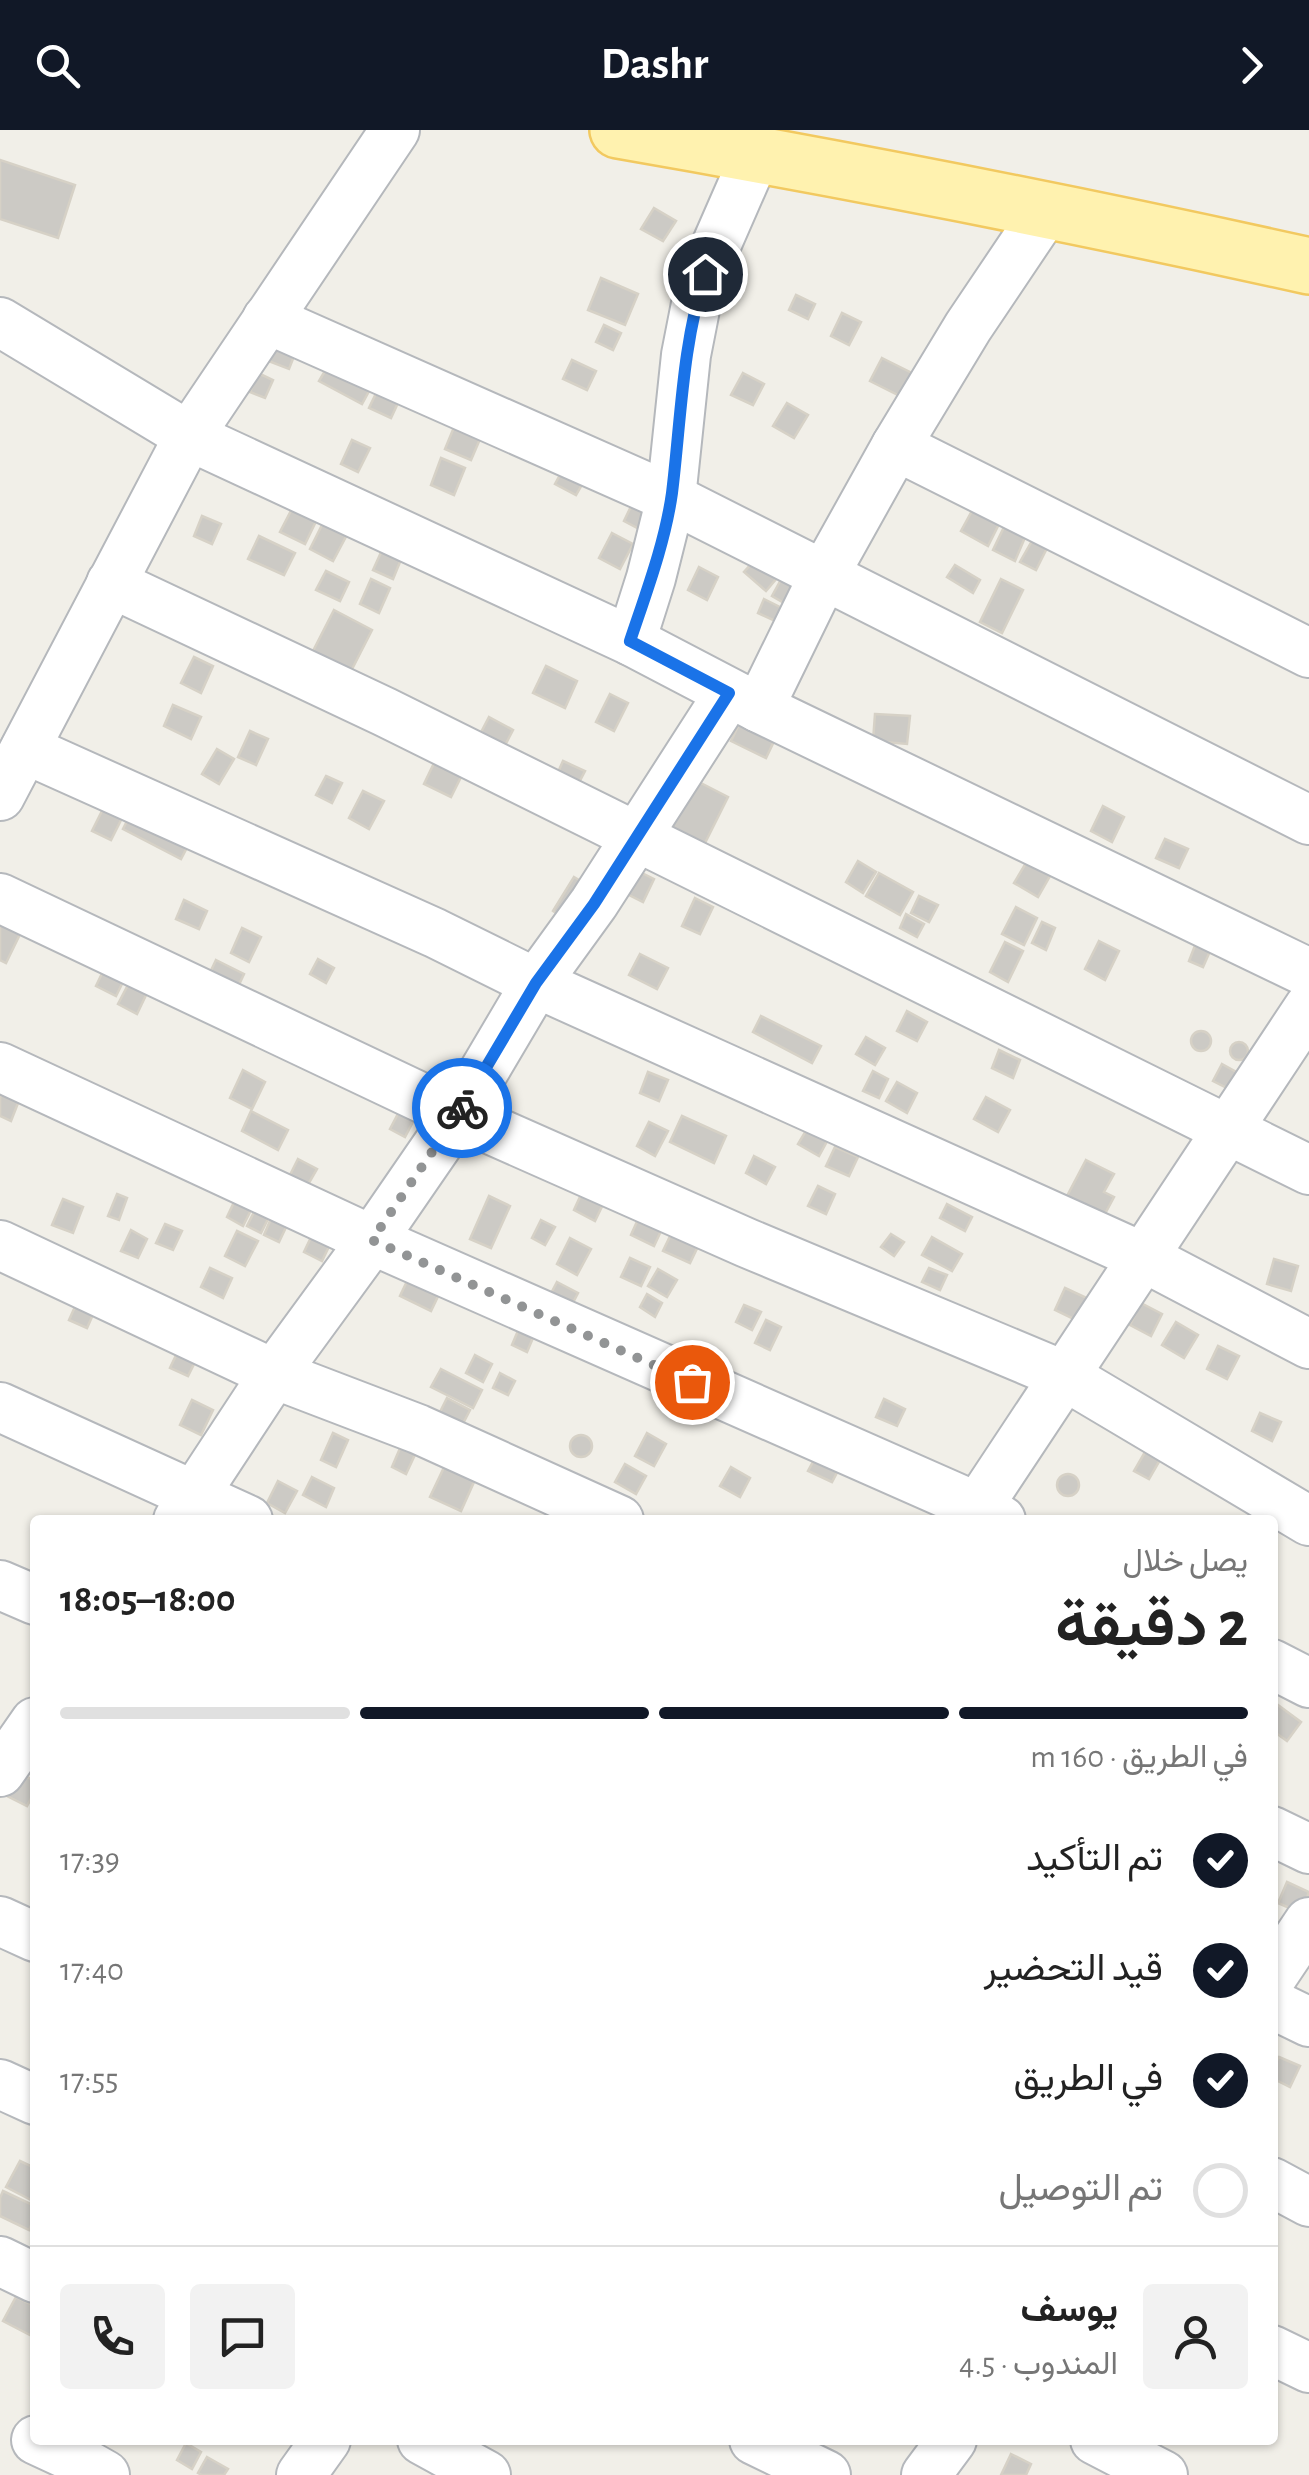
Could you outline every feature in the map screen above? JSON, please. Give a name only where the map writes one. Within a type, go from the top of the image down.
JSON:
[{"type":"main road","points":[[618,130],[1046,211],[1309,266]]},
{"type":"street","points":[[0,796],[189,436],[395,130]]},
{"type":"street","points":[[630,641],[652,578],[671,498],[686,355],[697,300],[756,154]]},
{"type":"street","points":[[187,1507],[274,1374],[458,1116],[536,983],[636,838],[744,701],[824,575],[968,327],[1046,211]]},
{"type":"street","points":[[268,319],[671,498],[1309,820]]},
{"type":"street","points":[[0,322],[189,436],[630,641],[744,701],[1309,973]]},
{"type":"street","points":[[896,446],[1309,654]]},
{"type":"street","points":[[111,584],[385,712],[1309,1170]]},
{"type":"street","points":[[25,749],[1145,1258],[1309,1344]]},
{"type":"street","points":[[0,898],[458,1116],[1065,1376],[1309,1521]]},
{"type":"street","points":[[983,1515],[1065,1376],[1309,1007]]},
{"type":"street","points":[[0,1068],[980,1515]]},
{"type":"street","points":[[0,1245],[274,1374],[418,1429],[608,1515]]},
{"type":"street","points":[[0,1407],[187,1507],[225,1515]]},
{"type":"street","points":[[0,1585],[30,1598]]},
{"type":"street","points":[[1278,1667],[1309,1683]]},
{"type":"street","points":[[1278,1834],[1309,1849]]},
{"type":"street","points":[[0,1921],[30,1935]]},
{"type":"street","points":[[1278,1968],[1309,1922]]},
{"type":"street","points":[[1278,2007],[1309,2022]]},
{"type":"street","points":[[0,2084],[30,2098]]},
{"type":"street","points":[[1278,2185],[1309,2202]]},
{"type":"street","points":[[0,2262],[30,2276]]},
{"type":"street","points":[[1278,2353],[1309,2368]]},
{"type":"street","points":[[0,2424],[30,2438]]},
{"type":"street","points":[[45,2445],[106,2475]]},
{"type":"street","points":[[301,2475],[322,2445]]},
{"type":"street","points":[[431,2445],[486,2475]]},
{"type":"street","points":[[764,2445],[826,2475]]},
{"type":"street","points":[[926,2475],[948,2445]]},
{"type":"street","points":[[1104,2445],[1164,2475]]},
{"type":"building","points":[[0,160],[75,185],[58,238],[0,219]]},
{"type":"building","points":[[654,208],[676,221],[663,241],[641,229]]},
{"type":"building","points":[[601,278],[638,294],[625,325],[588,310]]},
{"type":"building","points":[[796,295],[815,304],[808,319],[789,310]]},
{"type":"building","points":[[842,313],[861,322],[849,345],[831,336]]},
{"type":"building","points":[[604,325],[621,333],[613,350],[596,342]]},
{"type":"building","points":[[275,337],[298,346],[289,369],[266,360]]},
{"type":"building","points":[[882,358],[920,377],[908,400],[870,381]]},
{"type":"building","points":[[332,359],[374,382],[362,404],[319,381]]},
{"type":"building","points":[[572,360],[596,371],[587,390],[563,379]]},
{"type":"building","points":[[258,373],[273,380],[265,398],[250,392]]},
{"type":"building","points":[[743,373],[764,384],[753,405],[731,395]]},
{"type":"building","points":[[382,381],[403,392],[391,418],[369,408]]},
{"type":"building","points":[[787,403],[808,415],[794,438],[773,426]]},
{"type":"building","points":[[459,415],[486,425],[471,460],[445,449]]},
{"type":"building","points":[[352,440],[370,448],[358,472],[341,464]]},
{"type":"building","points":[[570,457],[591,469],[576,495],[555,484]]},
{"type":"building","points":[[441,458],[465,468],[454,495],[431,485]]},
{"type":"building","points":[[636,496],[658,507],[645,532],[624,521]]},
{"type":"building","points":[[296,501],[320,513],[305,544],[280,532]]},
{"type":"building","points":[[973,509],[1000,522],[988,546],[961,531]]},
{"type":"building","points":[[202,516],[221,524],[212,544],[194,536]]},
{"type":"building","points":[[326,517],[350,529],[333,561],[310,549]]},
{"type":"building","points":[[1005,525],[1026,535],[1015,561],[993,550]]},
{"type":"building","points":[[612,533],[633,544],[620,569],[599,558]]},
{"type":"building","points":[[259,536],[295,553],[284,575],[248,559]]},
{"type":"building","points":[[1033,539],[1048,546],[1036,570],[1020,562]]},
{"type":"building","points":[[383,548],[402,557],[393,579],[373,570]]},
{"type":"building","points":[[761,553],[782,572],[766,591],[744,572]]},
{"type":"building","points":[[955,565],[980,580],[973,593],[947,577]]},
{"type":"building","points":[[699,567],[718,577],[707,600],[688,590]]},
{"type":"building","points":[[326,571],[349,582],[340,601],[316,590]]},
{"type":"building","points":[[783,576],[802,587],[791,607],[772,596]]},
{"type":"building","points":[[371,579],[390,588],[379,613],[360,604]]},
{"type":"building","points":[[1001,579],[1023,590],[1002,633],[980,622]]},
{"type":"building","points":[[764,599],[790,612],[784,625],[758,613]]},
{"type":"building","points":[[334,610],[372,630],[350,673],[312,653]]},
{"type":"building","points":[[194,657],[213,666],[201,693],[181,683]]},
{"type":"building","points":[[546,666],[577,681],[565,708],[533,693]]},
{"type":"building","points":[[610,694],[628,703],[614,731],[596,722]]},
{"type":"building","points":[[173,705],[201,717],[191,739],[164,726]]},
{"type":"building","points":[[875,714],[910,716],[907,744],[873,741]]},
{"type":"building","points":[[743,716],[778,733],[766,758],[731,741]]},
{"type":"building","points":[[489,717],[513,730],[501,753],[477,740]]},
{"type":"building","points":[[250,731],[268,739],[256,765],[238,757]]},
{"type":"building","points":[[217,749],[234,759],[219,784],[202,774]]},
{"type":"building","points":[[435,761],[462,775],[451,797],[424,784]]},
{"type":"building","points":[[563,761],[585,771],[574,792],[554,781]]},
{"type":"building","points":[[326,776],[342,783],[332,803],[316,795]]},
{"type":"building","points":[[695,780],[728,797],[703,847],[670,830]]},
{"type":"building","points":[[363,791],[384,801],[369,829],[349,818]]},
{"type":"building","points":[[135,805],[194,834],[181,859],[123,829]]},
{"type":"building","points":[[1103,806],[1124,817],[1112,842],[1091,831]]},
{"type":"building","points":[[103,809],[122,818],[111,840],[92,831]]},
{"type":"building","points":[[1165,839],[1188,849],[1179,868],[1156,858]]},
{"type":"building","points":[[858,861],[876,872],[863,893],[846,882]]},
{"type":"building","points":[[1026,863],[1050,876],[1038,897],[1014,883]]},
{"type":"building","points":[[634,869],[654,879],[643,902],[623,892]]},
{"type":"building","points":[[879,873],[913,892],[900,915],[866,896]]},
{"type":"building","points":[[574,877],[594,889],[572,924],[553,911]]},
{"type":"building","points":[[919,896],[938,905],[929,922],[911,913]]},
{"type":"building","points":[[695,898],[713,907],[700,934],[682,926]]},
{"type":"building","points":[[184,900],[207,911],[199,929],[176,919]]},
{"type":"building","points":[[1016,907],[1037,918],[1024,945],[1002,934]]},
{"type":"building","points":[[906,914],[924,924],[917,937],[900,928]]},
{"type":"building","points":[[0,920],[22,930],[6,963],[0,960]]},
{"type":"building","points":[[1042,922],[1055,928],[1046,950],[1032,943]]},
{"type":"building","points":[[242,928],[261,937],[249,962],[231,953]]},
{"type":"building","points":[[1099,941],[1119,951],[1105,980],[1085,969]]},
{"type":"building","points":[[1005,942],[1023,951],[1008,982],[990,972]]},
{"type":"building","points":[[1196,943],[1211,949],[1203,967],[1189,961]]},
{"type":"building","points":[[640,954],[668,968],[657,989],[629,975]]},
{"type":"building","points":[[318,959],[334,968],[326,983],[310,974]]},
{"type":"building","points":[[216,960],[244,974],[235,993],[207,979]]},
{"type":"building","points":[[107,963],[128,972],[116,996],[96,986]]},
{"type":"building","points":[[129,983],[147,993],[137,1014],[118,1004]]},
{"type":"building","points":[[907,1011],[927,1022],[917,1041],[897,1031]]},
{"type":"building","points":[[761,1016],[821,1046],[812,1063],[753,1032]]},
{"type":"building","points":[[1201,1031],[1211,1041],[1201,1051],[1191,1041]]},
{"type":"building","points":[[866,1037],[885,1048],[875,1065],[856,1054]]},
{"type":"building","points":[[1239,1042],[1246,1044],[1246,1058],[1239,1060],[1232,1058],[1230,1051],[1232,1044]]},
{"type":"building","points":[[999,1050],[1020,1060],[1013,1078],[992,1068]]},
{"type":"building","points":[[1222,1064],[1240,1074],[1231,1090],[1213,1081]]},
{"type":"building","points":[[243,1070],[265,1082],[252,1109],[230,1098]]},
{"type":"building","points":[[873,1071],[888,1079],[879,1098],[863,1091]]},
{"type":"building","points":[[648,1072],[668,1080],[659,1101],[640,1093]]},
{"type":"building","points":[[897,1082],[917,1093],[907,1113],[886,1101]]},
{"type":"building","points":[[3,1091],[20,1098],[11,1121],[0,1116]]},
{"type":"building","points":[[986,1097],[1010,1110],[998,1132],[974,1119]]},
{"type":"building","points":[[400,1110],[415,1118],[405,1137],[390,1129]]},
{"type":"building","points":[[251,1111],[288,1130],[278,1150],[242,1131]]},
{"type":"building","points":[[682,1116],[726,1136],[714,1163],[670,1142]]},
{"type":"building","points":[[649,1122],[668,1131],[655,1156],[637,1146]]},
{"type":"building","points":[[810,1124],[830,1136],[819,1156],[798,1144]]},
{"type":"building","points":[[835,1147],[858,1157],[849,1176],[826,1166]]},
{"type":"building","points":[[754,1156],[775,1167],[766,1184],[746,1173]]},
{"type":"building","points":[[298,1159],[317,1169],[306,1188],[288,1179]]},
{"type":"building","points":[[1086,1160],[1114,1174],[1104,1192],[1114,1197],[1100,1223],[1057,1215]]},
{"type":"building","points":[[818,1186],[835,1194],[826,1214],[808,1206]]},
{"type":"building","points":[[584,1188],[606,1198],[595,1221],[574,1210]]},
{"type":"building","points":[[117,1194],[127,1198],[119,1220],[108,1216]]},
{"type":"building","points":[[489,1196],[510,1206],[491,1248],[470,1239]]},
{"type":"building","points":[[236,1198],[253,1206],[243,1226],[227,1217]]},
{"type":"building","points":[[63,1199],[83,1207],[73,1233],[52,1225]]},
{"type":"building","points":[[947,1204],[972,1217],[965,1231],[940,1218]]},
{"type":"building","points":[[257,1206],[271,1213],[261,1233],[247,1226]]},
{"type":"building","points":[[644,1206],[667,1218],[654,1246],[631,1235]]},
{"type":"building","points":[[273,1214],[289,1221],[279,1242],[264,1235]]},
{"type":"building","points":[[541,1220],[555,1227],[545,1245],[532,1238]]},
{"type":"building","points":[[165,1224],[182,1231],[173,1250],[156,1243]]},
{"type":"building","points":[[674,1228],[701,1240],[690,1263],[663,1251]]},
{"type":"building","points":[[315,1229],[333,1238],[322,1261],[304,1252]]},
{"type":"building","points":[[131,1230],[147,1239],[138,1258],[121,1251]]},
{"type":"building","points":[[237,1231],[258,1241],[245,1266],[225,1256]]},
{"type":"building","points":[[891,1234],[904,1242],[894,1256],[881,1247]]},
{"type":"building","points":[[932,1237],[962,1254],[952,1271],[922,1255]]},
{"type":"building","points":[[570,1238],[591,1249],[577,1275],[557,1264]]},
{"type":"building","points":[[630,1258],[650,1267],[641,1286],[621,1277]]},
{"type":"building","points":[[1274,1259],[1298,1266],[1291,1291],[1267,1284]]},
{"type":"building","points":[[210,1268],[232,1278],[223,1298],[201,1287]]},
{"type":"building","points":[[929,1268],[947,1275],[940,1290],[922,1282]]},
{"type":"building","points":[[658,1269],[677,1280],[667,1297],[648,1286]]},
{"type":"building","points":[[410,1275],[441,1290],[431,1311],[400,1296]]},
{"type":"building","points":[[557,1282],[578,1293],[566,1316],[545,1305]]},
{"type":"building","points":[[1065,1288],[1089,1299],[1078,1321],[1055,1310]]},
{"type":"building","points":[[647,1294],[662,1303],[655,1317],[640,1307]]},
{"type":"building","points":[[78,1300],[96,1308],[87,1328],[69,1320]]},
{"type":"building","points":[[1141,1303],[1162,1314],[1151,1336],[1130,1325]]},
{"type":"building","points":[[744,1305],[761,1312],[752,1330],[736,1322]]},
{"type":"building","points":[[766,1320],[781,1327],[770,1350],[755,1343]]},
{"type":"building","points":[[1176,1322],[1198,1335],[1184,1358],[1162,1345]]},
{"type":"building","points":[[520,1326],[535,1333],[527,1352],[512,1345]]},
{"type":"building","points":[[1218,1346],[1239,1356],[1227,1379],[1207,1369]]},
{"type":"building","points":[[180,1347],[198,1356],[188,1376],[170,1368]]},
{"type":"building","points":[[475,1355],[492,1364],[483,1382],[466,1373]]},
{"type":"building","points":[[441,1369],[482,1390],[473,1408],[431,1387]]},
{"type":"building","points":[[500,1373],[515,1381],[508,1395],[493,1388]]},
{"type":"building","points":[[447,1398],[470,1410],[455,1439],[432,1428]]},
{"type":"building","points":[[884,1399],[905,1409],[897,1426],[876,1417]]},
{"type":"building","points":[[192,1400],[213,1410],[201,1435],[180,1425]]},
{"type":"building","points":[[1260,1413],[1281,1422],[1272,1441],[1252,1431]]},
{"type":"building","points":[[333,1433],[348,1440],[336,1467],[321,1460]]},
{"type":"building","points":[[647,1433],[666,1444],[654,1466],[635,1456]]},
{"type":"building","points":[[581,1435],[589,1438],[589,1454],[581,1457],[573,1454],[570,1446],[573,1438]]},
{"type":"building","points":[[404,1439],[419,1446],[406,1474],[392,1467]]},
{"type":"building","points":[[819,1451],[842,1463],[832,1482],[808,1471]]},
{"type":"building","points":[[1145,1452],[1160,1460],[1149,1479],[1134,1471]]},
{"type":"building","points":[[448,1459],[478,1473],[461,1511],[430,1497]]},
{"type":"building","points":[[625,1464],[646,1476],[636,1494],[615,1482]]},
{"type":"building","points":[[731,1467],[750,1478],[740,1497],[720,1486]]},
{"type":"building","points":[[1068,1474],[1076,1477],[1076,1493],[1068,1496],[1060,1493],[1057,1485],[1060,1477]]},
{"type":"building","points":[[312,1477],[334,1488],[326,1507],[303,1495]]},
{"type":"building","points":[[278,1481],[297,1491],[285,1513],[267,1503]]},
{"type":"building","points":[[1278,1705],[1301,1722],[1287,1741],[1278,1734]]},
{"type":"building","points":[[17,1772],[30,1778],[27,1806],[5,1795]]},
{"type":"building","points":[[1287,1882],[1309,1892],[1301,1913],[1278,1903]]},
{"type":"building","points":[[1278,2059],[1300,2066],[1290,2087],[1278,2081]]},
{"type":"building","points":[[20,2161],[30,2166],[30,2199],[6,2187]]},
{"type":"building","points":[[3,2191],[30,2204],[29,2230],[0,2216]]},
{"type":"building","points":[[16,2297],[30,2304],[30,2335],[3,2321]]},
{"type":"building","points":[[185,2445],[201,2452],[192,2469],[177,2460]]},
{"type":"building","points":[[1011,2454],[1031,2464],[1026,2475],[1001,2475]]},
{"type":"building","points":[[207,2457],[228,2469],[224,2475],[198,2473]]},
{"type":"way so far","points":[[462,1108],[372,1240],[692,1382]]},
{"type":"route","points":[[462,1108],[536,983],[594,904],[729,693],[630,641],[652,578],[671,498],[686,355],[705,274]]}]
